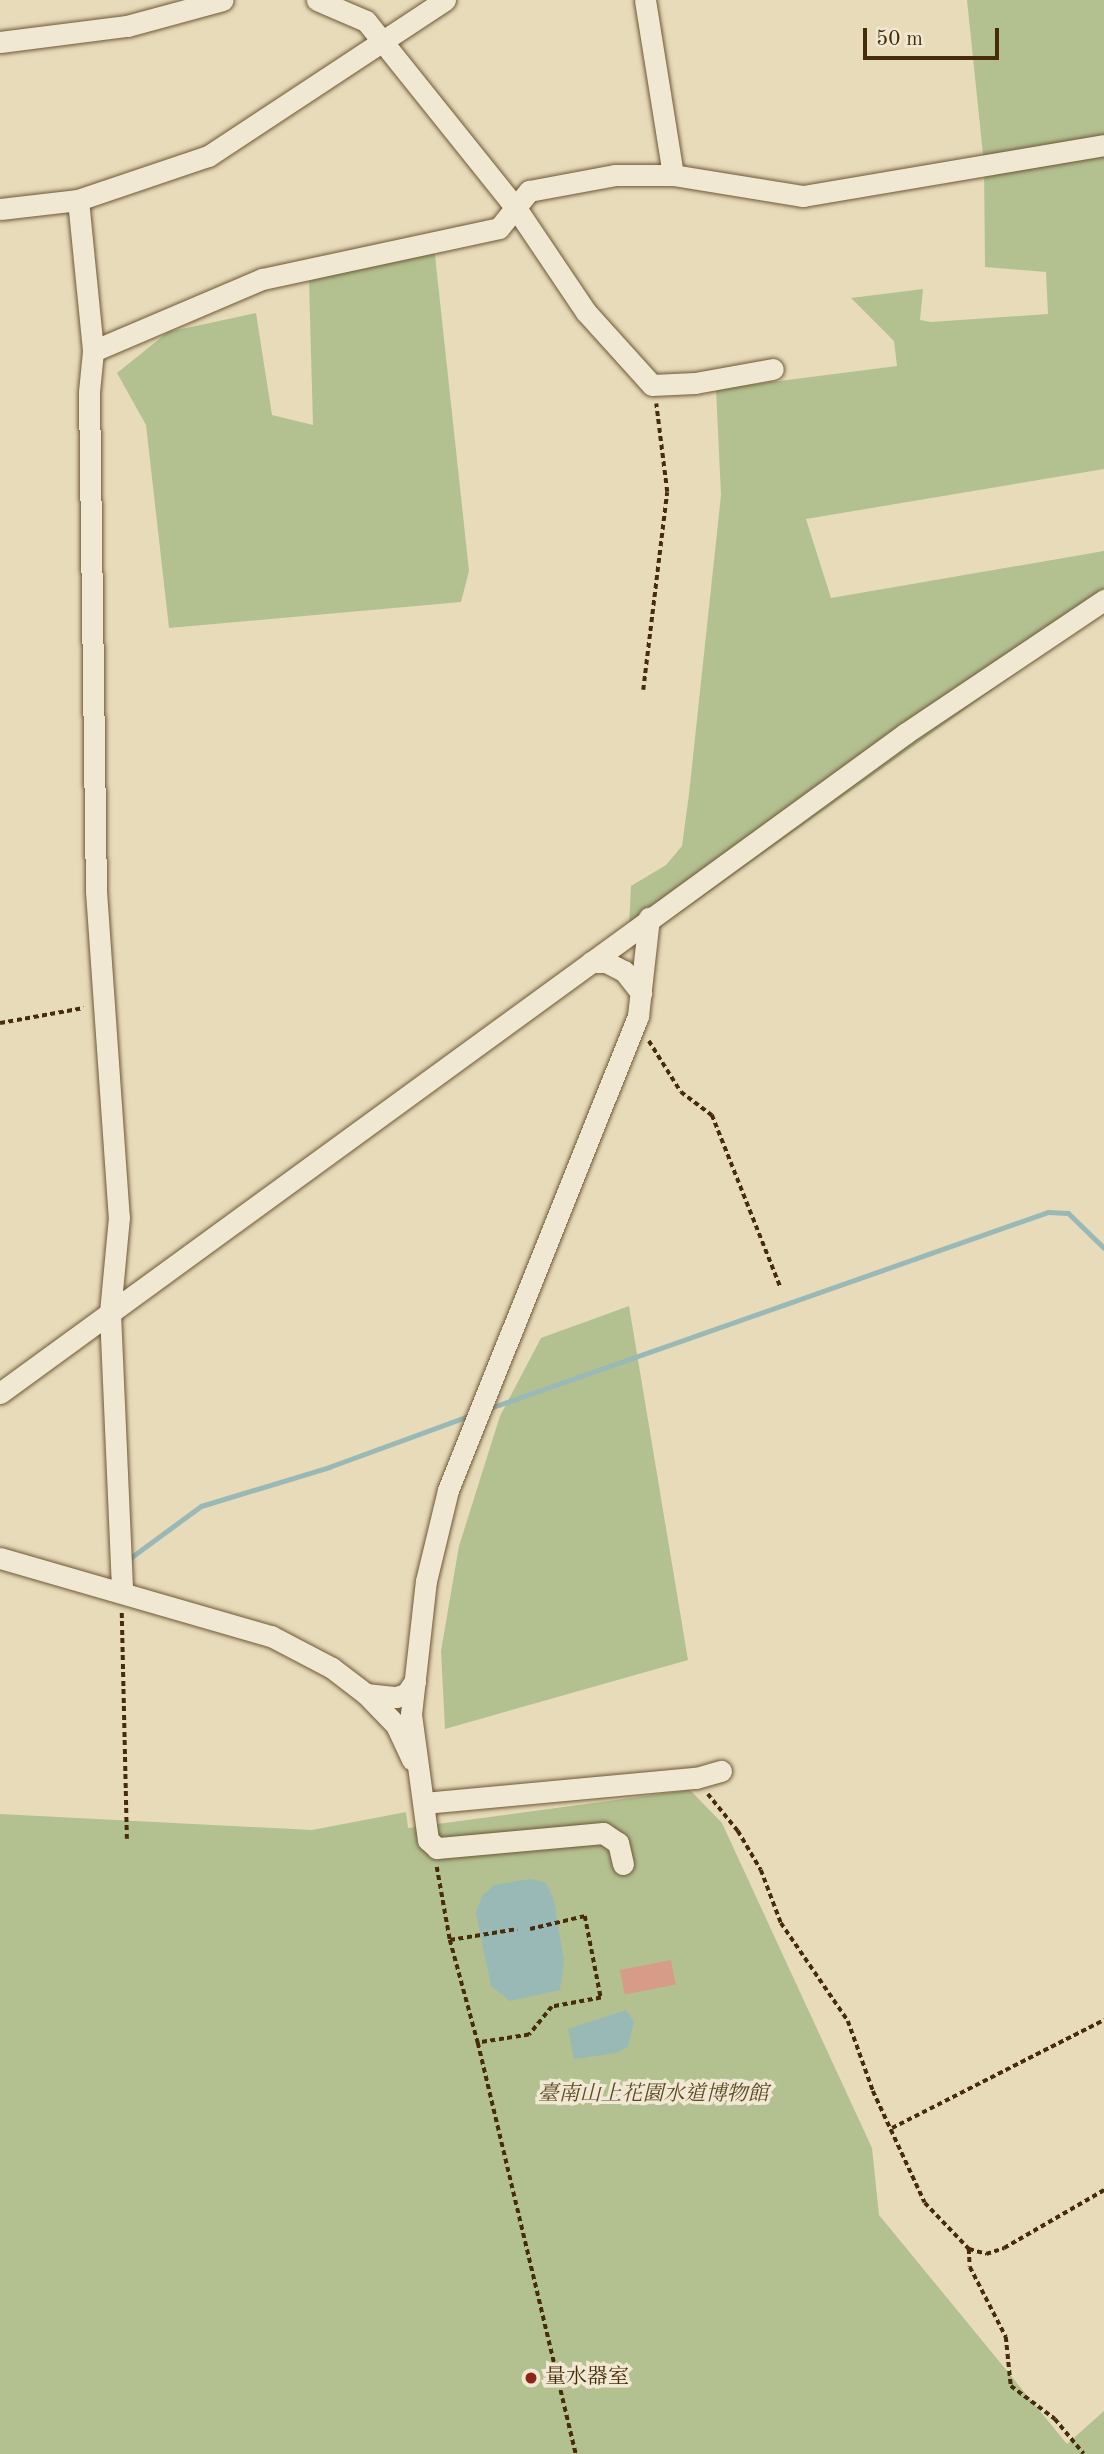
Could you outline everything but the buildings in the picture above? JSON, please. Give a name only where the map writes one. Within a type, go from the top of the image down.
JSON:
[{"type":"street","points":[[0,42],[127,26],[223,0]]},
{"type":"street","points":[[317,0],[366,21],[516,208],[586,312],[652,385],[695,383],[773,369]]},
{"type":"street","points":[[0,209],[78,200],[208,156],[380,40],[445,0]]},
{"type":"street","points":[[645,0],[673,175]]},
{"type":"street","points":[[93,351],[262,279],[499,228],[529,191],[615,175],[673,175],[803,196],[1104,145]]},
{"type":"street","points":[[78,200],[93,351],[89,392],[94,781],[102,990],[119,1217],[110,1313],[122,1591]]},
{"type":"street","points":[[0,1393],[906,733],[1104,600]]},
{"type":"street","points":[[623,1864],[618,1843],[603,1833],[437,1848],[428,1840],[424,1794],[411,1714],[426,1581],[448,1490],[633,1028],[641,993],[649,918]]},
{"type":"street","points":[[591,962],[606,962],[624,971],[641,993]]},
{"type":"street","points":[[0,1558],[271,1636],[331,1668],[366,1694],[396,1725],[424,1794]]},
{"type":"street","points":[[366,1694],[396,1697],[406,1694],[415,1681]]},
{"type":"street","points":[[424,1794],[696,1778],[721,1771]]},
{"type":"path","points":[[643,690],[667,492],[663,436],[652,385]]},
{"type":"path","points":[[0,1023],[90,1007],[102,990]]},
{"type":"path","points":[[633,1028],[654,1046],[681,1092],[712,1115],[781,1288]]},
{"type":"path","points":[[122,1591],[127,1839]]},
{"type":"path","points":[[696,1778],[738,1831],[761,1870],[781,1923],[832,1991],[925,2203],[968,2249],[986,2254],[1004,2248],[1104,2190]]},
{"type":"path","points":[[437,1848],[450,1940],[478,2043],[576,2454]]},
{"type":"path","points":[[478,2043],[529,2035],[552,2007],[601,1998],[585,1916],[530,1929]]},
{"type":"path","points":[[450,1940],[517,1930]]},
{"type":"path","points":[[892,2128],[1104,2020]]},
{"type":"path","points":[[968,2249],[970,2267],[1006,2337],[1010,2386],[1055,2419],[1084,2454]]},
{"type":"green space","points":[[967,0],[1104,0],[1104,469],[806,519],[831,598],[1104,551],[1104,610],[646,937],[629,926],[631,886],[666,865],[682,846],[689,794],[721,495],[716,389],[897,366],[894,341],[851,298],[923,289],[920,320],[931,322],[1048,314],[1046,272],[985,267],[984,164]]},
{"type":"green space","points":[[434,246],[469,571],[461,602],[169,628],[146,425],[117,373],[168,332],[256,313],[272,415],[313,425],[309,281]]},
{"type":"green space","points":[[629,1306],[688,1660],[445,1729],[441,1651],[459,1546],[500,1416],[541,1338]]},
{"type":"green space","name":"臺南山上花園水道博物館","points":[[690,1790],[722,1823],[872,2148],[879,2215],[1067,2444],[1104,2411],[1104,2454],[0,2454],[0,1814],[312,1830],[406,1812],[408,1828]]},
{"type":"water","points":[[531,1879],[546,1883],[554,1900],[564,1962],[560,1990],[510,2001],[491,1986],[476,1913],[482,1896],[494,1885]]},
{"type":"water","points":[[626,2010],[634,2022],[628,2047],[616,2053],[574,2059],[568,2029]]},
{"type":"waterway","points":[[487,1409],[1048,1212],[1068,1213],[1104,1248]]},
{"type":"waterway","points":[[126,1561],[201,1506],[329,1467],[471,1415]]},
{"type":"place","name":"量水器室","points":[[531,2378]]}]
